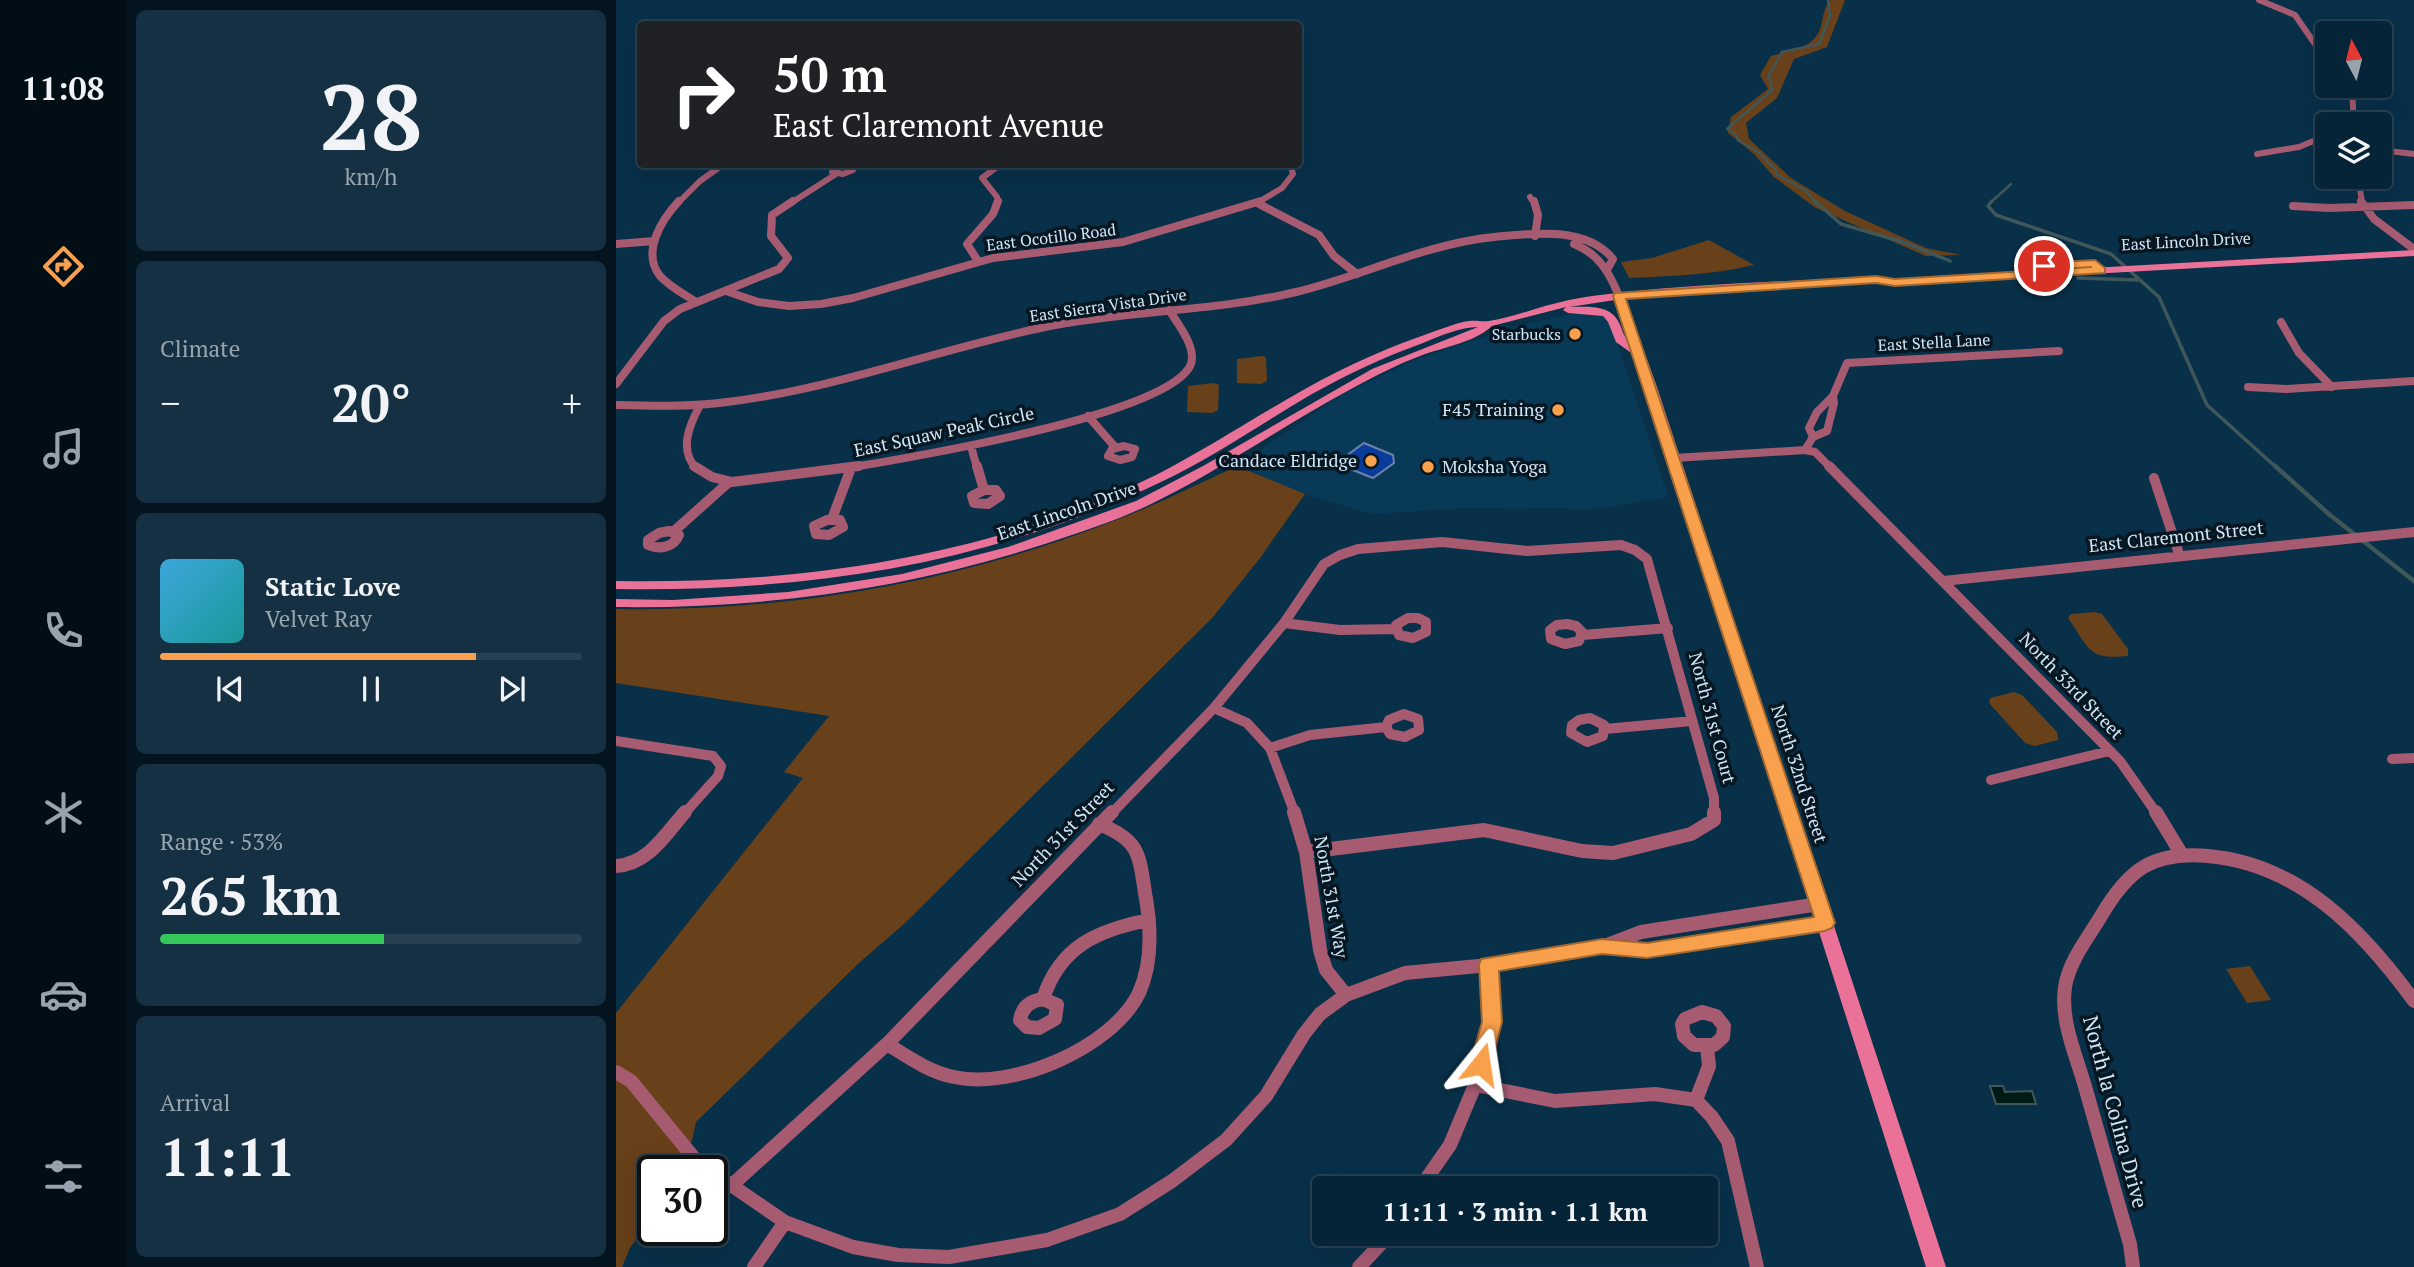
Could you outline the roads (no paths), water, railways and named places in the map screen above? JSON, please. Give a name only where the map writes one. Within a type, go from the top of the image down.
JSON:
[{"type":"main road","name":"East Lincoln Drive","points":[[616,585],[709,586],[827,575],[953,551],[1019,532],[1068,517],[1158,479],[1360,364],[1458,327],[1489,324],[1539,310],[1619,296],[1876,279],[1895,282],[2413,248]]},
{"type":"main road","name":"North 32nd Street","points":[[1619,296],[1936,1267]]},
{"type":"main road","points":[[1539,310],[1597,310],[1614,321],[1620,340],[1639,353]]},
{"type":"main road","name":"East Lincoln Drive","points":[[616,603],[699,603],[823,592],[941,569],[1039,542],[1147,502],[1200,475],[1376,371],[1479,332],[1489,324]]},
{"type":"street","points":[[2259,0],[2288,11],[2300,20],[2315,43]]},
{"type":"street","points":[[2257,154],[2299,147],[2315,140]]},
{"type":"street","points":[[2392,151],[2414,154]]},
{"type":"street","points":[[696,302],[662,277],[653,263],[654,241],[679,201],[717,168]]},
{"type":"street","points":[[978,261],[967,244],[977,228],[992,217],[998,204],[998,198],[982,178],[996,168]]},
{"type":"street","name":"East Ocotillo Road","points":[[726,291],[740,298],[784,306],[836,302],[978,261],[1132,241],[1257,203],[1274,195],[1289,183],[1293,174],[1291,168]]},
{"type":"street","points":[[616,384],[664,321],[696,302],[779,269],[788,258],[770,238],[772,215],[836,174]]},
{"type":"street","points":[[2360,189],[2365,209],[2380,226],[2413,248]]},
{"type":"street","points":[[1530,197],[1536,203],[1539,214],[1535,236]]},
{"type":"street","points":[[1257,203],[1319,235],[1334,256],[1357,274]]},
{"type":"street","points":[[2293,206],[2365,209],[2414,205]]},
{"type":"street","name":"East Sierra Vista Drive","points":[[616,405],[699,407],[805,390],[1041,328],[1115,315],[1259,299],[1357,274],[1444,247],[1478,241],[1535,236],[1587,241]]},
{"type":"street","name":"East Sierra Vista Drive","points":[[1560,237],[1579,245],[1608,268]]},
{"type":"street","points":[[616,244],[654,241]]},
{"type":"street","points":[[1579,245],[1587,241],[1608,251],[1613,259],[1608,268],[1619,296]]},
{"type":"street","name":"East Squaw Peak Circle","points":[[699,407],[688,433],[687,454],[692,465],[704,473],[729,482],[851,468],[971,446],[1087,416],[1172,387],[1189,368],[1191,353],[1169,310]]},
{"type":"street","points":[[2281,322],[2299,353],[2332,387]]},
{"type":"street","name":"East Stella Lane","points":[[1813,437],[1808,428],[1817,412],[1833,396],[1847,363],[2059,351]]},
{"type":"street","points":[[616,372],[629,365]]},
{"type":"street","points":[[2248,387],[2332,387],[2414,382]]},
{"type":"street","name":"East Stella Lane","points":[[1805,450],[1813,437],[1827,431],[1834,404],[1833,396]]},
{"type":"street","points":[[1087,416],[1115,447]]},
{"type":"street","points":[[971,446],[984,489]]},
{"type":"street","points":[[1674,458],[1805,450]]},
{"type":"street","name":"North 33rd Street","points":[[1805,450],[1821,457],[2109,751],[2133,778],[2182,855]]},
{"type":"street","points":[[832,519],[851,468]]},
{"type":"street","points":[[2154,478],[2179,554]]},
{"type":"street","points":[[674,532],[729,482]]},
{"type":"street","name":"East Claremont Street","points":[[1943,581],[2414,531]]},
{"type":"street","name":"North 31st Court","points":[[1307,852],[1484,830],[1504,831],[1585,851],[1622,852],[1692,835],[1706,828],[1714,820],[1714,798],[1652,567],[1647,559],[1635,550],[1621,545],[1527,551],[1442,542],[1426,543]]},
{"type":"street","name":"North 31st Street","points":[[732,1185],[887,1044],[1214,708],[1284,623],[1313,578],[1332,558],[1369,547],[1426,543]]},
{"type":"street","points":[[1284,623],[1341,630],[1396,628]]},
{"type":"street","points":[[1583,635],[1668,628]]},
{"type":"street","name":"North 31st Way","points":[[1214,708],[1247,723],[1270,748],[1307,852],[1320,950],[1326,970],[1346,995]]},
{"type":"street","points":[[1605,729],[1692,721]]},
{"type":"street","points":[[1270,748],[1310,735],[1386,727]]},
{"type":"street","points":[[616,741],[713,756],[721,766],[718,776],[646,857],[630,865],[616,866]]},
{"type":"street","points":[[1991,780],[2109,751]]},
{"type":"street","points":[[2392,759],[2414,758]]},
{"type":"street","points":[[887,1044],[926,1068],[962,1079],[1001,1077],[1046,1067],[1095,1041],[1130,1008],[1141,989],[1146,972],[1149,920],[1137,850],[1125,835],[1099,824]]},
{"type":"street","points":[[2182,855],[2223,857],[2251,863],[2278,873],[2308,890],[2339,914],[2367,941],[2414,1001]]},
{"type":"street","name":"North la Colina Drive","points":[[2133,1267],[2130,1244],[2072,1043],[2065,1009],[2065,986],[2067,976],[2119,886],[2143,866],[2160,859],[2182,855]]},
{"type":"street","points":[[728,1183],[785,1222],[853,1247],[898,1255],[949,1257],[1047,1240],[1121,1214],[1172,1181],[1226,1140],[1266,1096],[1304,1034],[1320,1014],[1346,995],[1405,973],[1489,965],[1602,947],[1642,932],[1819,904]]},
{"type":"street","points":[[1043,999],[1046,984],[1057,965],[1070,951],[1100,933],[1124,924],[1149,920]]},
{"type":"street","points":[[1602,947],[1647,950],[1825,923]]},
{"type":"street","points":[[1428,1176],[1450,1144],[1475,1085],[1492,1022],[1489,965]]},
{"type":"street","points":[[1696,1100],[1709,1066],[1707,1047]]},
{"type":"street","points":[[616,1072],[631,1081],[691,1155]]},
{"type":"street","points":[[1475,1085],[1555,1101],[1655,1094],[1696,1100],[1713,1117],[1728,1141],[1757,1267]]},
{"type":"street","points":[[754,1267],[785,1222]]},
{"type":"street","points":[[1359,1267],[1379,1246]]},
{"type":"waterway","points":[[1816,203],[1806,191],[1776,174],[1776,170],[1758,152],[1738,140],[1736,134],[1727,129],[1772,90],[1769,75],[1782,52],[1819,44],[1830,16],[1828,0]]},
{"type":"waterway","points":[[1991,202],[2011,184]]},
{"type":"waterway","points":[[1815,201],[1841,224],[1903,242],[1950,261]]},
{"type":"waterway","points":[[1991,202],[1988,206],[1996,215],[2111,254],[2159,297],[2207,405],[2277,468]]},
{"type":"waterway","points":[[2078,278],[2137,280]]},
{"type":"waterway","points":[[2275,466],[2330,515],[2414,581]]},
{"type":"place","name":"Starbucks","points":[[1575,334]]},
{"type":"place","name":"F45 Training","points":[[1558,410]]},
{"type":"place","name":"Candace Eldridge","points":[[1371,461]]},
{"type":"place","name":"Moksha Yoga","points":[[1428,467]]}]
